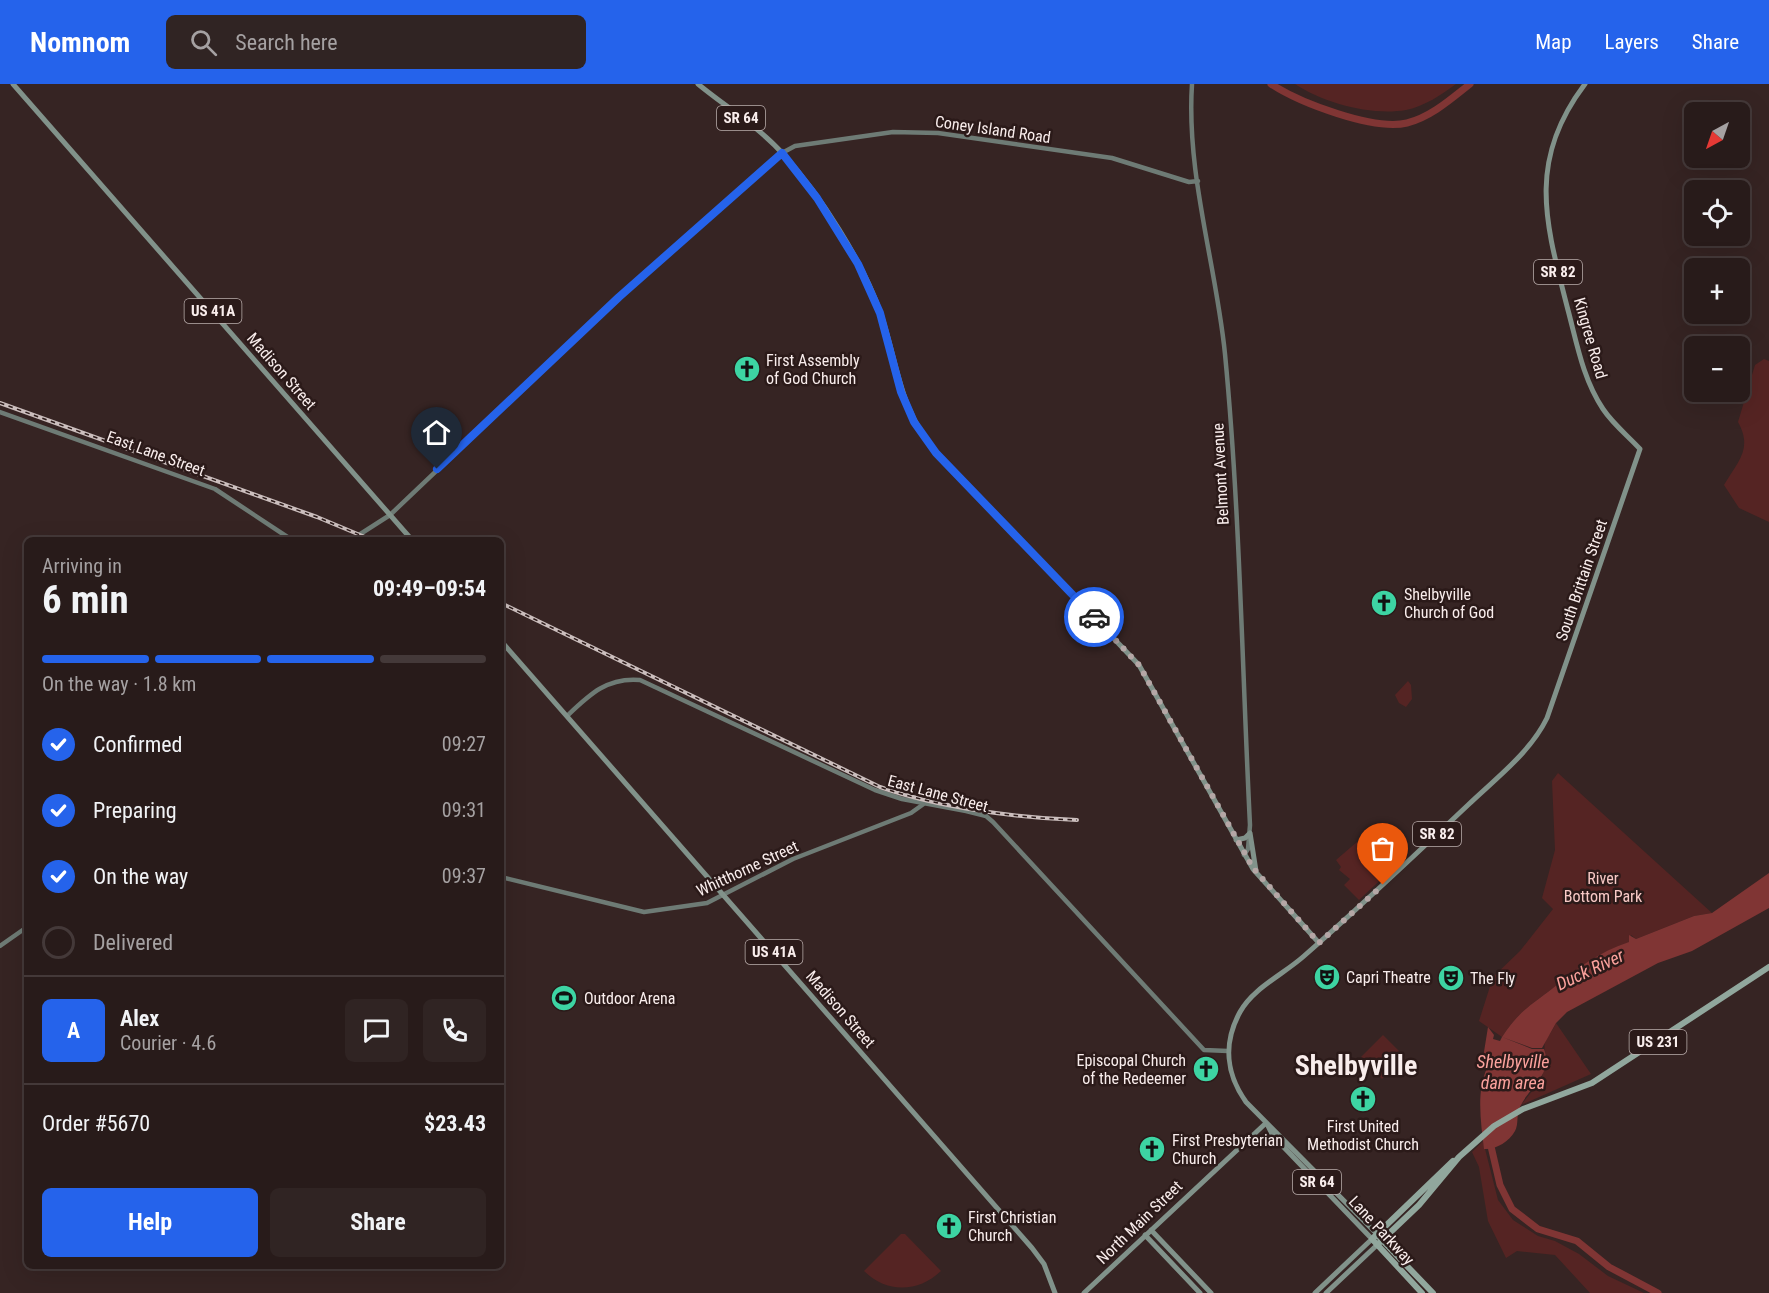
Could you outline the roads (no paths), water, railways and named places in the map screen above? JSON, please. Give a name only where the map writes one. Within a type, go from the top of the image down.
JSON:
[{"type":"highway","name":"US 231","points":[[1377,1239],[1419,1205],[1459,1157],[1507,1117],[1592,1083],[1668,1036],[1769,967]]},
{"type":"highway","name":"Lane Parkway","points":[[1377,1239],[1422,1293]]},
{"type":"highway","name":"Lane Parkway","points":[[1377,1239],[1433,1293]]},
{"type":"main road","name":"Madison Street","points":[[13,84],[408,537]]},
{"type":"main road","name":"SR 64","points":[[698,84],[782,153],[817,198],[858,264],[880,313],[901,392],[914,422],[936,453],[1139,665],[1244,855],[1257,874],[1319,943],[1251,998],[1240,1011],[1232,1030],[1228,1051],[1235,1087],[1266,1123]]},
{"type":"main road","name":"Kingree Road","points":[[1585,84],[1566,113],[1554,142],[1546,188],[1547,224],[1586,375],[1608,416],[1640,449]]},
{"type":"main road","name":"South Brittain Street","points":[[1319,943],[1516,759],[1534,739],[1547,718],[1640,449]]},
{"type":"main road","name":"Madison Street","points":[[504,644],[1032,1248],[1044,1264],[1055,1293]]},
{"type":"main road","points":[[1236,840],[1245,838],[1250,833]]},
{"type":"main road","points":[[1250,833],[1257,874]]},
{"type":"main road","name":"North Main Street","points":[[1084,1293],[1266,1123]]},
{"type":"main road","name":"Lane Parkway","points":[[1266,1123],[1278,1131],[1377,1239]]},
{"type":"main road","points":[[1151,1230],[1211,1293]]},
{"type":"main road","points":[[1146,1235],[1200,1293]]},
{"type":"main road","points":[[1315,1293],[1377,1239]]},
{"type":"main road","points":[[1326,1293],[1377,1239]]},
{"type":"street","name":"Belmont Avenue","points":[[1192,84],[1194,155],[1218,293],[1228,388],[1250,833],[1248,849],[1244,855]]},
{"type":"street","name":"Coney Island Road","points":[[782,153],[795,146],[823,140],[893,132],[938,133],[1112,158],[1189,182],[1198,181]]},
{"type":"street","points":[[356,537],[390,515],[616,299],[782,153]]},
{"type":"street","name":"East Lane Street","points":[[0,412],[215,489],[287,537]]},
{"type":"street","name":"East Lane Street","points":[[567,716],[596,690],[612,681],[640,680],[850,780],[902,799],[976,814],[993,822],[1204,1050],[1228,1051]]},
{"type":"street","name":"Whitthorne Street","points":[[504,878],[644,912],[700,905],[762,873],[911,813],[925,803]]},
{"type":"street","points":[[0,946],[24,929]]},
{"type":"water","points":[[1769,873],[1769,908],[1692,951],[1658,963],[1567,1012],[1556,1023],[1542,1048],[1532,1048],[1502,1037],[1514,1020],[1532,1004],[1589,961],[1629,942],[1629,935],[1636,939],[1694,916],[1712,913]]},
{"type":"water","name":"Shelbyville dam area","points":[[1488,1027],[1494,1035],[1493,1039],[1500,1041],[1502,1037],[1532,1049],[1544,1049],[1546,1066],[1520,1107],[1516,1128],[1512,1135],[1497,1147],[1484,1149],[1480,1097],[1487,1068],[1483,1058]]},
{"type":"waterway","name":"Duck River","points":[[1271,84],[1300,99],[1338,114],[1376,123],[1393,124],[1407,123],[1424,116],[1470,84]]},
{"type":"waterway","name":"Duck River","points":[[1490,1142],[1500,1185],[1512,1209],[1538,1229],[1577,1241],[1609,1267],[1658,1293]]},
{"type":"railway","points":[[0,403],[317,517],[365,537]]},
{"type":"railway","points":[[504,604],[880,787],[951,806],[1028,817],[1077,820]]},
{"type":"place","name":"First Assembly of God Church","points":[[747,369]]},
{"type":"place","name":"Shelbyville Church of God","points":[[1384,603]]},
{"type":"place","name":"Capri Theatre","points":[[1327,977]]},
{"type":"place","name":"The Fly","points":[[1451,978]]},
{"type":"place","name":"Outdoor Arena","points":[[564,998]]},
{"type":"place","name":"Episcopal Church of the Redeemer","points":[[1206,1069]]},
{"type":"place","name":"First United Methodist Church","points":[[1363,1099]]},
{"type":"place","name":"First Presbyterian Church","points":[[1152,1149]]},
{"type":"place","name":"First Christian Church","points":[[949,1226]]},
{"type":"district","name":"Shelbyville","points":[[1356,1065]]},
{"type":"park label","name":"River Bottom Park","points":[[1603,887]]}]
